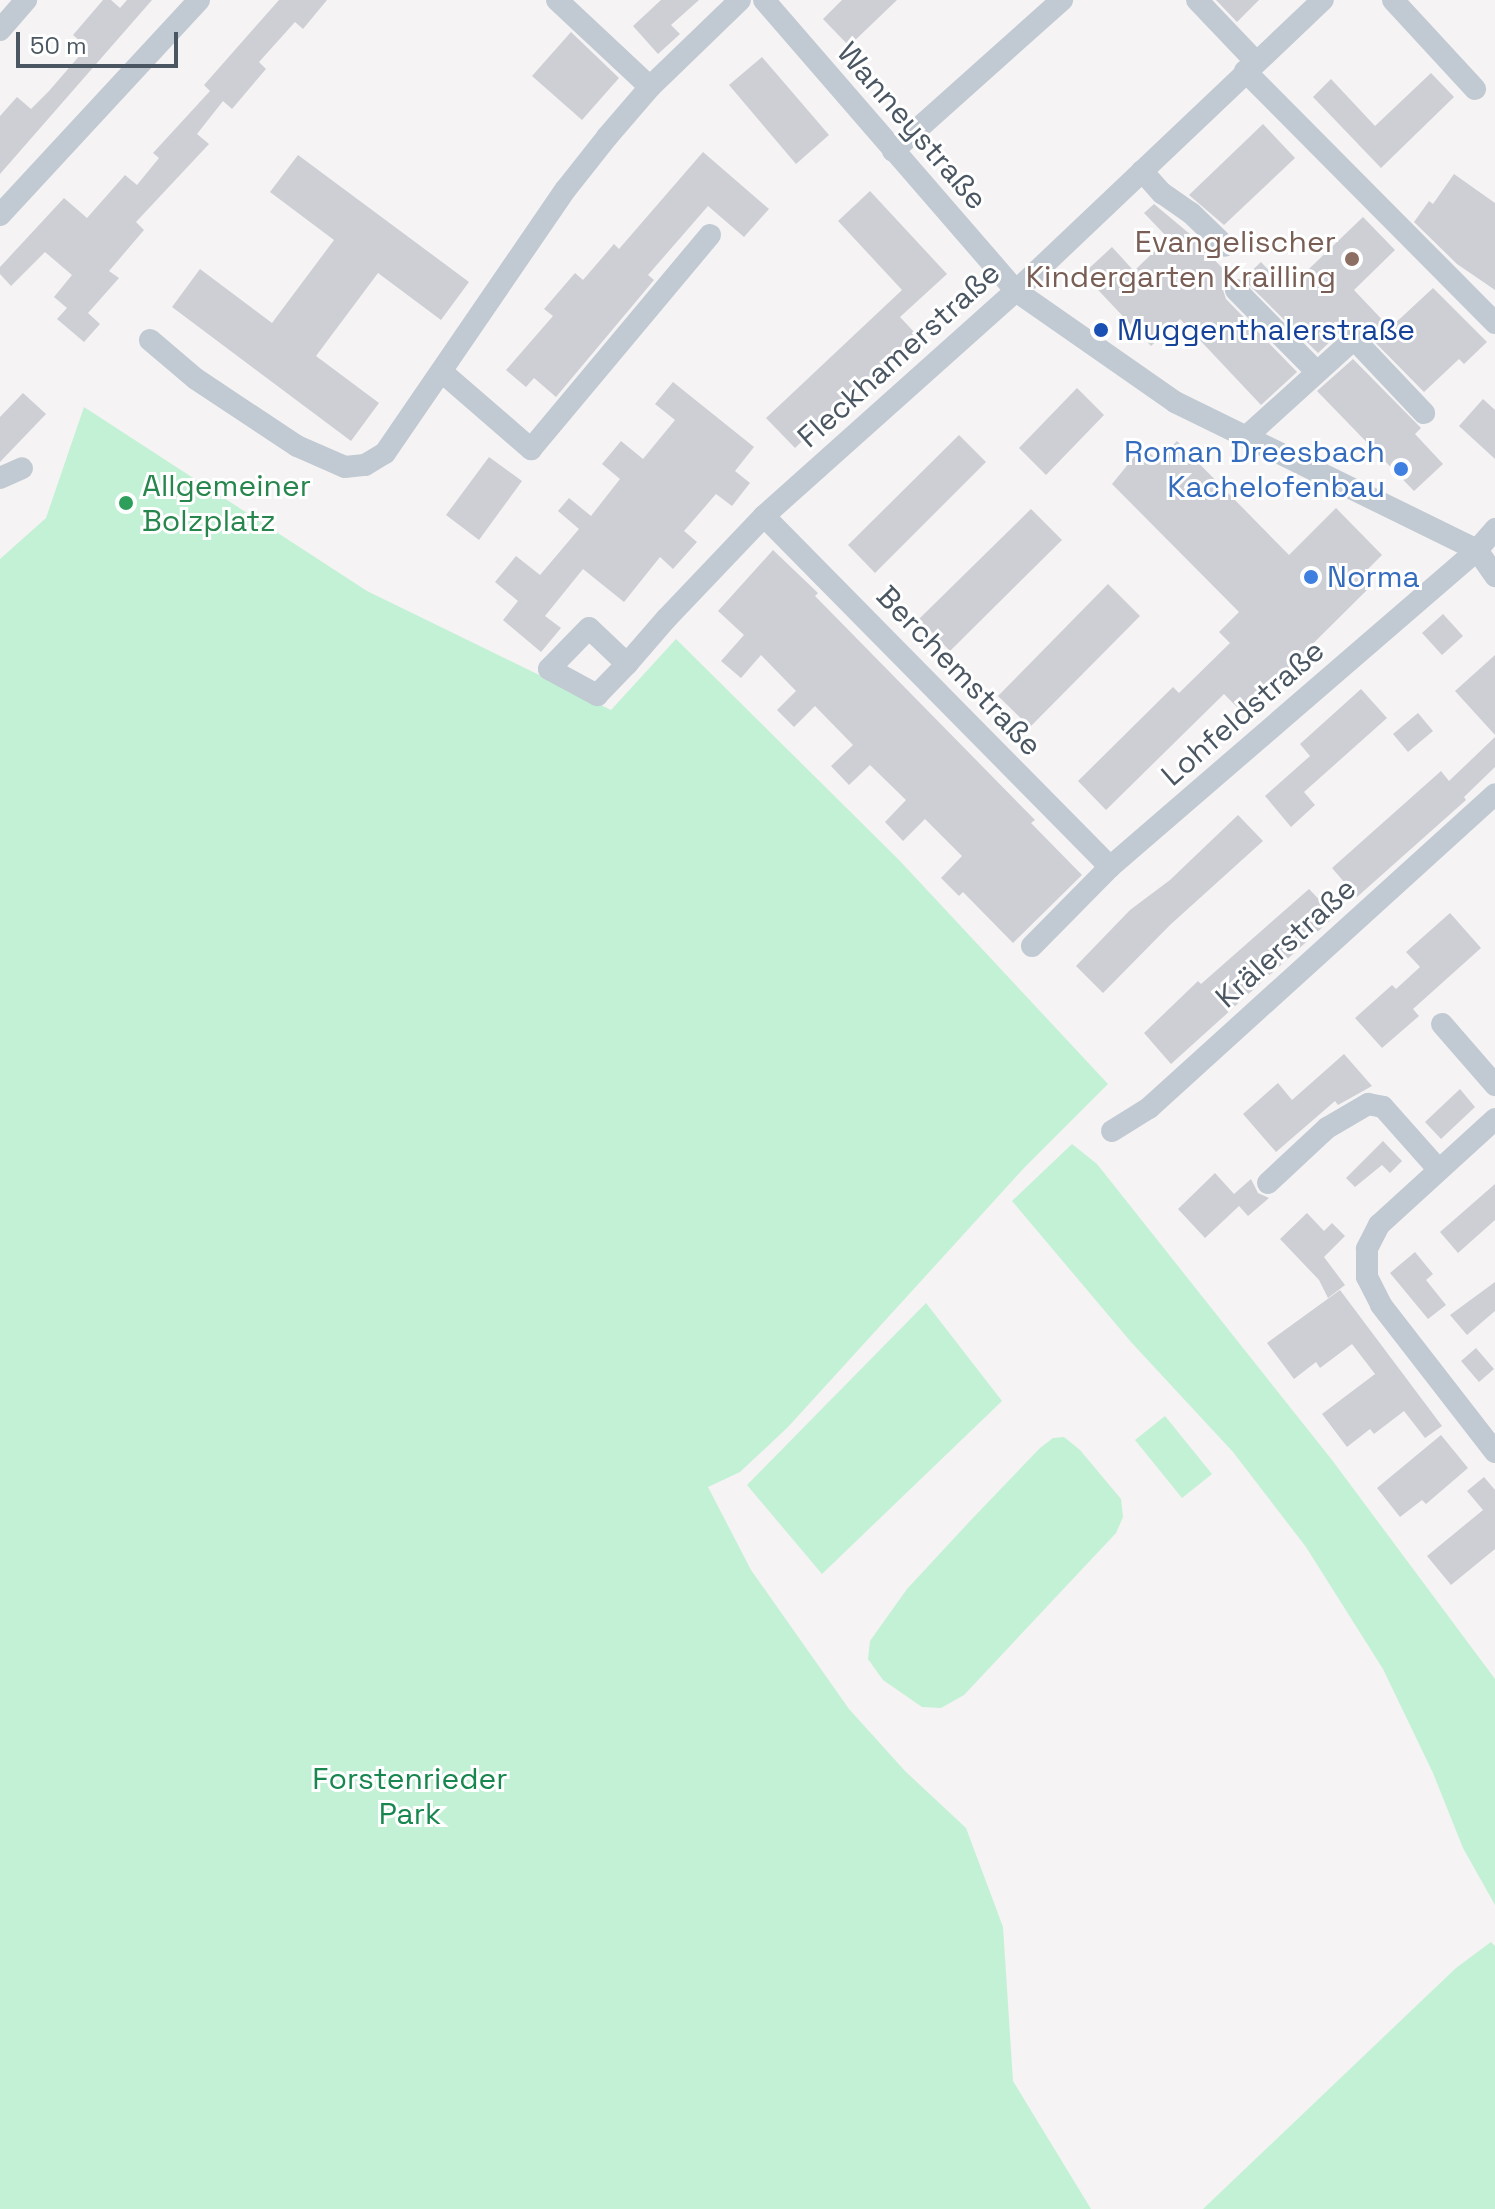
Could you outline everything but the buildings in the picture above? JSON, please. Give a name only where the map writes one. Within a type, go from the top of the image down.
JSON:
[{"type":"street","points":[[0,30],[26,0]]},
{"type":"street","points":[[0,215],[199,0]]},
{"type":"street","points":[[557,0],[650,87]]},
{"type":"street","points":[[150,340],[234,406],[297,446],[345,467],[365,465],[385,453],[566,189],[650,87],[740,0]]},
{"type":"street","name":"Wanneystraße","points":[[764,0],[1016,291]]},
{"type":"street","points":[[893,151],[1062,0]]},
{"type":"street","points":[[1197,0],[1251,66],[1495,323]]},
{"type":"street","name":"Fleckhamerstraße","points":[[627,664],[764,516],[1016,291],[1323,0]]},
{"type":"street","points":[[1393,0],[1475,89]]},
{"type":"street","points":[[1142,171],[1162,193],[1191,213],[1225,246]]},
{"type":"street","points":[[442,372],[531,449],[710,235]]},
{"type":"street","points":[[1236,290],[1317,372]]},
{"type":"street","points":[[1016,291],[1175,402],[1477,550],[1495,576]]},
{"type":"street","points":[[1246,437],[1354,339],[1424,413]]},
{"type":"street","points":[[0,478],[22,468]]},
{"type":"street","name":"Berchemstraße","points":[[764,516],[1110,867]]},
{"type":"street","name":"Lohfeldstraße","points":[[1032,946],[1110,867],[1477,550],[1495,529]]},
{"type":"street","name":"Krälerstraße","points":[[1112,1131],[1149,1108],[1495,794]]},
{"type":"street","points":[[1442,1024],[1495,1085]]},
{"type":"street","points":[[1268,1183],[1327,1128],[1368,1104],[1383,1107],[1439,1170]]},
{"type":"street","points":[[1495,1119],[1379,1225],[1367,1249],[1367,1277],[1381,1305],[1495,1452]]},
{"type":"green space","name":"Forstenrieder Park","points":[[84,407],[367,591],[611,710],[676,639],[899,860],[1108,1084],[1024,1168],[788,1427],[740,1472],[708,1487],[751,1570],[849,1709],[905,1771],[966,1828],[1003,1927],[1013,2081],[1091,2209],[0,2209],[0,559],[46,518]]},
{"type":"green space","points":[[1072,1144],[1097,1164],[1332,1460],[1495,1679],[1495,1905],[1463,1848],[1433,1773],[1383,1669],[1306,1547],[1233,1452],[1131,1342],[1012,1201]]},
{"type":"green space","points":[[926,1303],[1002,1401],[822,1574],[747,1485]]},
{"type":"green space","points":[[1165,1416],[1212,1474],[1182,1498],[1135,1440]]},
{"type":"green space","points":[[1064,1437],[1080,1450],[1121,1499],[1123,1517],[1116,1533],[964,1695],[941,1708],[922,1707],[883,1680],[868,1659],[870,1641],[907,1589],[971,1520],[1040,1448],[1053,1438]]},
{"type":"green space","points":[[1491,1942],[1495,1946],[1495,2209],[1203,2209],[1456,1968]]},
{"type":"place","name":"Evangelischer Kindergarten Krailling","points":[[1352,259]]},
{"type":"place","name":"Muggenthalerstraße","points":[[1101,330]]},
{"type":"place","name":"Roman Dreesbach Kachelofenbau","points":[[1401,469]]},
{"type":"place","name":"Allgemeiner Bolzplatz","points":[[126,503]]},
{"type":"place","name":"Norma","points":[[1311,577]]}]
